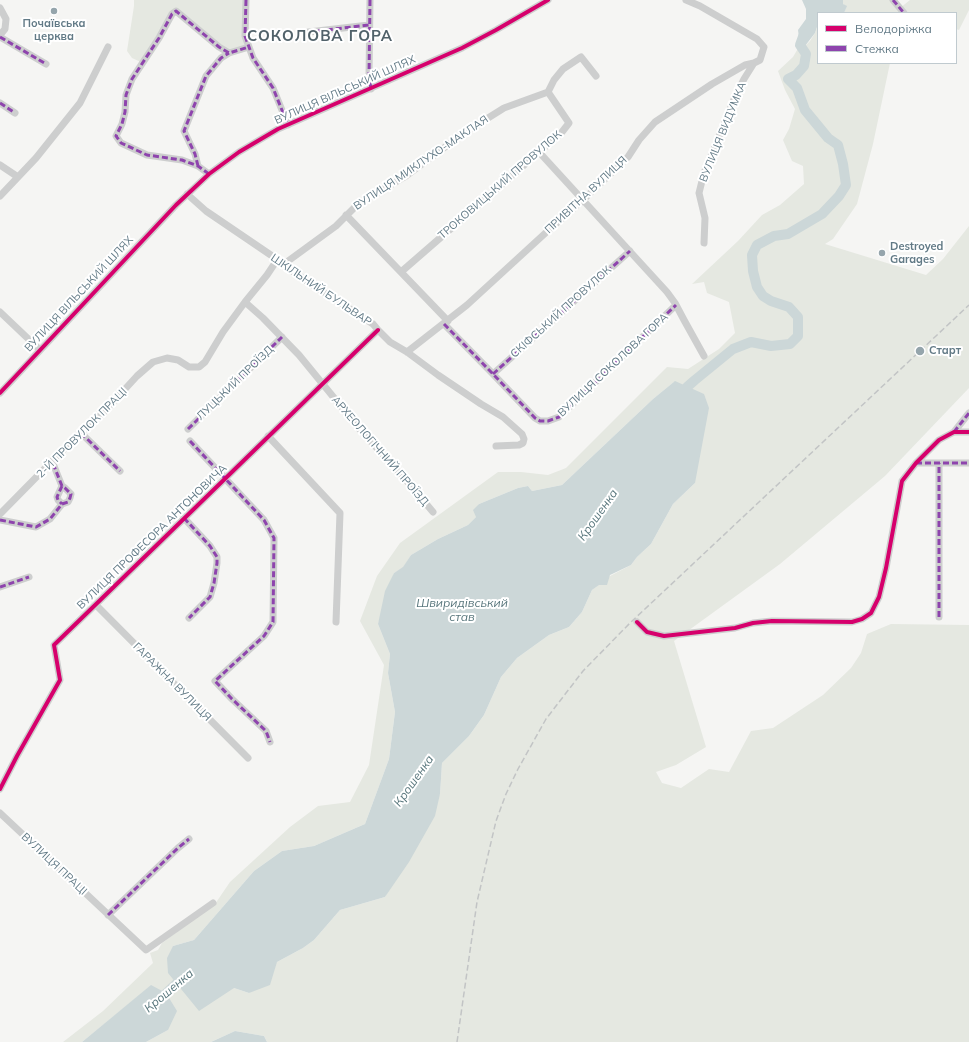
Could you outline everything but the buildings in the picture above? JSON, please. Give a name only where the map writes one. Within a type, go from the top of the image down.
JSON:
[{"type":"street","points":[[246,0],[245,36],[253,58],[273,88],[288,125]]},
{"type":"street","points":[[370,0],[369,77],[372,88]]},
{"type":"street","name":"ВУЛИЦЯ ВІЛЬСЬКИЙ ШЛЯХ","points":[[0,393],[153,228],[209,174],[254,142],[288,125],[462,48],[548,0]]},
{"type":"street","name":"ВУЛИЦЯ ВИДУМКА","points":[[686,0],[700,6],[757,39],[764,47],[760,60],[754,63],[735,97],[704,173],[699,193],[705,218],[704,243]]},
{"type":"street","points":[[894,0],[903,12]]},
{"type":"street","points":[[0,8],[6,20],[5,29],[0,36],[46,64]]},
{"type":"street","points":[[209,174],[198,166],[182,160],[147,155],[121,143],[116,136],[122,124],[125,112],[126,95],[132,80],[159,38],[172,14],[176,11],[219,47],[229,53]]},
{"type":"street","points":[[300,33],[370,25]]},
{"type":"street","points":[[0,196],[53,138],[80,103],[108,47]]},
{"type":"street","points":[[198,166],[195,154],[184,132],[206,76],[221,58],[229,53],[249,47]]},
{"type":"street","points":[[548,92],[554,80],[563,69],[581,57],[596,76]]},
{"type":"street","name":"ПРИВІТНА ВУЛИЦЯ","points":[[446,322],[467,306],[628,157],[639,140],[655,122],[712,84],[745,65],[754,63]]},
{"type":"street","name":"ТРОКОВИЦЬКИЙ ПРОВУЛОК","points":[[401,272],[562,132],[569,123],[548,92]]},
{"type":"street","name":"ВУЛИЦЯ МИКЛУХО-МАКЛАЯ","points":[[284,264],[336,226],[358,204],[406,176],[464,133],[504,108],[548,92]]},
{"type":"street","points":[[0,103],[15,113]]},
{"type":"street","points":[[539,152],[667,292],[676,304],[704,356]]},
{"type":"street","points":[[0,165],[18,177]]},
{"type":"street","name":"ШКІЛЬНИЙ БУЛЬВАР","points":[[187,194],[206,211],[284,264],[296,274],[373,324],[390,342],[407,352],[481,404],[503,417],[522,434],[524,439],[523,443],[520,444],[496,446]]},
{"type":"street","name":"ВУЛИЦЯ СОКОЛОВА ГОРА","points":[[346,215],[401,272],[493,374],[540,422],[559,418],[676,304]]},
{"type":"street","name":"СКІФСЬКИЙ ПРОВУЛОК","points":[[493,374],[630,251]]},
{"type":"street","points":[[245,302],[277,260]]},
{"type":"street","name":"АРХЕОЛОГІЧНИЙ ПРОЇЗД","points":[[245,302],[264,318],[282,337],[362,432],[433,512]]},
{"type":"street","name":"2-Й ПРОВУЛОК ПРАЦІ","points":[[0,514],[52,461],[104,412],[137,376],[153,362],[167,358],[178,360],[189,367],[199,367],[205,362],[223,332],[245,302]]},
{"type":"street","points":[[0,312],[40,350]]},
{"type":"street","points":[[407,352],[446,322]]},
{"type":"street","name":"ВУЛИЦЯ ПРОФЕСОРА АНТОНОВИЧА","points":[[0,789],[60,680],[54,645],[378,330]]},
{"type":"street","name":"ЛУЦЬКИЙ ПРОЇЗД","points":[[188,429],[282,337]]},
{"type":"street","points":[[637,622],[647,632],[664,636],[735,628],[753,623],[772,621],[852,622],[862,619],[871,613],[879,597],[886,568],[902,481],[916,463],[939,440],[954,432],[969,413]]},
{"type":"street","points":[[954,432],[969,432]]},
{"type":"street","points":[[81,433],[120,471]]},
{"type":"street","points":[[268,436],[340,513],[336,622]]},
{"type":"street","points":[[190,441],[264,520],[274,538],[273,622],[264,636],[215,681],[232,699],[259,723],[266,731],[270,742]]},
{"type":"street","points":[[0,520],[36,527],[50,519],[62,504],[68,502],[71,494],[62,486],[52,461]]},
{"type":"street","points":[[916,463],[969,463]]},
{"type":"street","points":[[939,463],[939,617]]},
{"type":"street","points":[[62,486],[57,496],[58,500],[62,504]]},
{"type":"street","points":[[184,518],[210,546],[216,557],[217,563],[210,597],[189,618]]},
{"type":"street","points":[[0,587],[29,577]]},
{"type":"street","name":"ГАРАЖНА ВУЛИЦЯ","points":[[96,605],[248,758]]},
{"type":"street","name":"ВУЛИЦЯ ПРАЦІ","points":[[0,813],[146,950],[213,903]]},
{"type":"street","points":[[108,915],[178,848],[190,839]]},
{"type":"shaded area","points":[[134,0],[246,0],[249,47],[229,53],[176,11],[143,63],[132,58],[127,51]]},
{"type":"shaded area","points":[[843,0],[893,0],[900,8],[910,0],[969,0],[969,10],[959,30],[957,29],[957,12],[844,12],[846,7],[843,4]]},
{"type":"shaded area","points":[[817,27],[817,64],[890,64],[873,144],[857,204],[833,239],[825,244],[926,275],[943,259],[969,226],[969,388],[885,476],[780,564],[674,641],[706,747],[676,765],[656,772],[662,783],[681,788],[709,769],[729,772],[751,731],[773,728],[823,695],[851,668],[861,653],[867,634],[891,624],[969,625],[969,1042],[267,1042],[264,1036],[235,1031],[211,1042],[146,1042],[168,1030],[151,986],[82,1042],[63,1042],[103,1011],[153,963],[150,953],[158,950],[162,943],[215,904],[230,882],[290,827],[318,806],[350,802],[369,765],[384,665],[360,621],[377,576],[400,543],[498,472],[521,472],[548,475],[566,468],[667,367],[688,369],[719,349],[735,333],[729,302],[707,293],[704,282],[692,284],[738,241],[762,215],[780,205],[804,184],[803,166],[792,161],[783,140],[789,129],[795,109],[785,90],[778,71],[793,57],[800,45],[805,46],[810,41]],"holes":[[[674,382],[695,483],[673,504],[651,544],[631,565],[610,576],[592,590],[582,612],[569,627],[549,635],[517,658],[501,677],[484,715],[469,736],[442,763],[440,794],[385,897],[340,910],[314,940],[303,948],[277,962],[249,993],[234,988],[173,946],[194,940],[254,871],[282,851],[314,846],[365,824],[389,759],[395,712],[388,673],[390,654],[378,624],[394,573],[403,568],[411,555],[438,539],[468,525],[476,517],[479,504],[518,488],[528,486],[532,491],[562,485],[653,399]]]},
{"type":"water","points":[[802,0],[843,0],[843,4],[847,6],[844,12],[817,12],[817,27],[815,33],[805,46],[800,45],[798,30],[806,19],[806,9]]},
{"type":"water","name":"Швиридівський став","points":[[675,381],[704,394],[709,408],[695,483],[673,504],[651,544],[631,565],[610,575],[607,585],[599,585],[592,590],[582,612],[569,627],[549,635],[517,658],[501,677],[484,715],[469,736],[442,763],[440,794],[435,816],[409,862],[385,897],[340,910],[314,940],[303,948],[277,962],[270,985],[249,993],[234,988],[199,1011],[168,973],[167,958],[173,946],[194,940],[254,871],[282,851],[314,846],[365,824],[389,759],[395,712],[388,673],[390,654],[378,624],[385,591],[394,573],[403,567],[411,555],[438,539],[468,525],[476,517],[473,510],[479,504],[518,488],[528,486],[532,491],[562,485],[653,399]]},
{"type":"water","points":[[151,985],[166,993],[177,1011],[168,1030],[146,1042],[82,1042]]},
{"type":"water","points":[[235,1031],[264,1036],[267,1042],[211,1042]]},
{"type":"waterway","name":"Крошенка","points":[[680,397],[687,387],[733,349],[751,342],[771,346],[790,344],[798,336],[798,317],[789,307],[771,301],[763,296],[757,287],[753,271],[752,255],[757,245],[774,236],[788,234],[822,214],[839,196],[846,185],[838,145],[828,138],[805,110],[797,88],[788,79],[796,75],[804,66],[806,54],[800,45],[804,34]]},
{"type":"waterway","name":"Крошенка","points":[[157,1002],[186,975]]},
{"type":"railway","points":[[457,1042],[477,902],[496,821],[506,794],[518,769],[546,719],[583,671],[630,623],[969,305]]},
{"type":"marked path","points":[[246,0],[245,36],[253,58],[273,88],[288,125]]},
{"type":"marked path","points":[[370,0],[369,77],[371,89]]},
{"type":"marked path","points":[[893,0],[903,12]]},
{"type":"marked path","points":[[209,174],[198,166],[182,160],[147,155],[121,143],[116,136],[122,124],[125,112],[126,95],[132,79],[159,38],[172,14],[176,11],[219,47],[229,53],[249,47]]},
{"type":"marked path","points":[[300,33],[369,25]]},
{"type":"marked path","points":[[0,37],[46,64]]},
{"type":"marked path","points":[[198,166],[195,154],[184,131],[206,76],[221,58],[229,53]]},
{"type":"marked path","points":[[0,103],[15,113]]},
{"type":"marked path","points":[[493,374],[630,251]]},
{"type":"marked path","points":[[444,324],[535,418],[540,421],[548,421],[559,417],[676,305]]},
{"type":"marked path","points":[[188,429],[282,337]]},
{"type":"marked path","points":[[954,432],[969,413]]},
{"type":"marked path","points":[[81,433],[120,471]]},
{"type":"marked path","points":[[190,441],[264,520],[274,538],[273,622],[264,636],[215,681],[266,731],[270,742]]},
{"type":"marked path","points":[[0,520],[36,527],[50,519],[62,504],[68,502],[71,494],[62,486],[52,461]]},
{"type":"marked path","points":[[916,463],[969,463]]},
{"type":"marked path","points":[[939,463],[939,617]]},
{"type":"marked path","points":[[62,486],[57,497],[62,504]]},
{"type":"marked path","points":[[184,518],[210,546],[217,557],[214,583],[210,597],[189,618]]},
{"type":"marked path","points":[[0,587],[29,577]]},
{"type":"marked path","points":[[108,915],[189,839]]},
{"type":"cycle path","points":[[0,393],[176,205],[209,174],[239,152],[278,129],[462,48],[548,0]]},
{"type":"cycle path","points":[[0,789],[60,680],[54,645],[378,330]]},
{"type":"cycle path","points":[[637,622],[647,632],[664,636],[735,628],[753,623],[772,621],[852,622],[862,619],[871,613],[879,597],[886,568],[902,481],[916,463],[939,440],[954,432],[969,432]]},
{"type":"place","name":"Почаївська церква","points":[[54,11]]},
{"type":"place","name":"Destroyed Garages","points":[[882,253]]},
{"type":"place","name":"Старт","points":[[920,351]]},
{"type":"district","name":"СОКОЛОВА ГОРА","points":[[320,36]]}]
